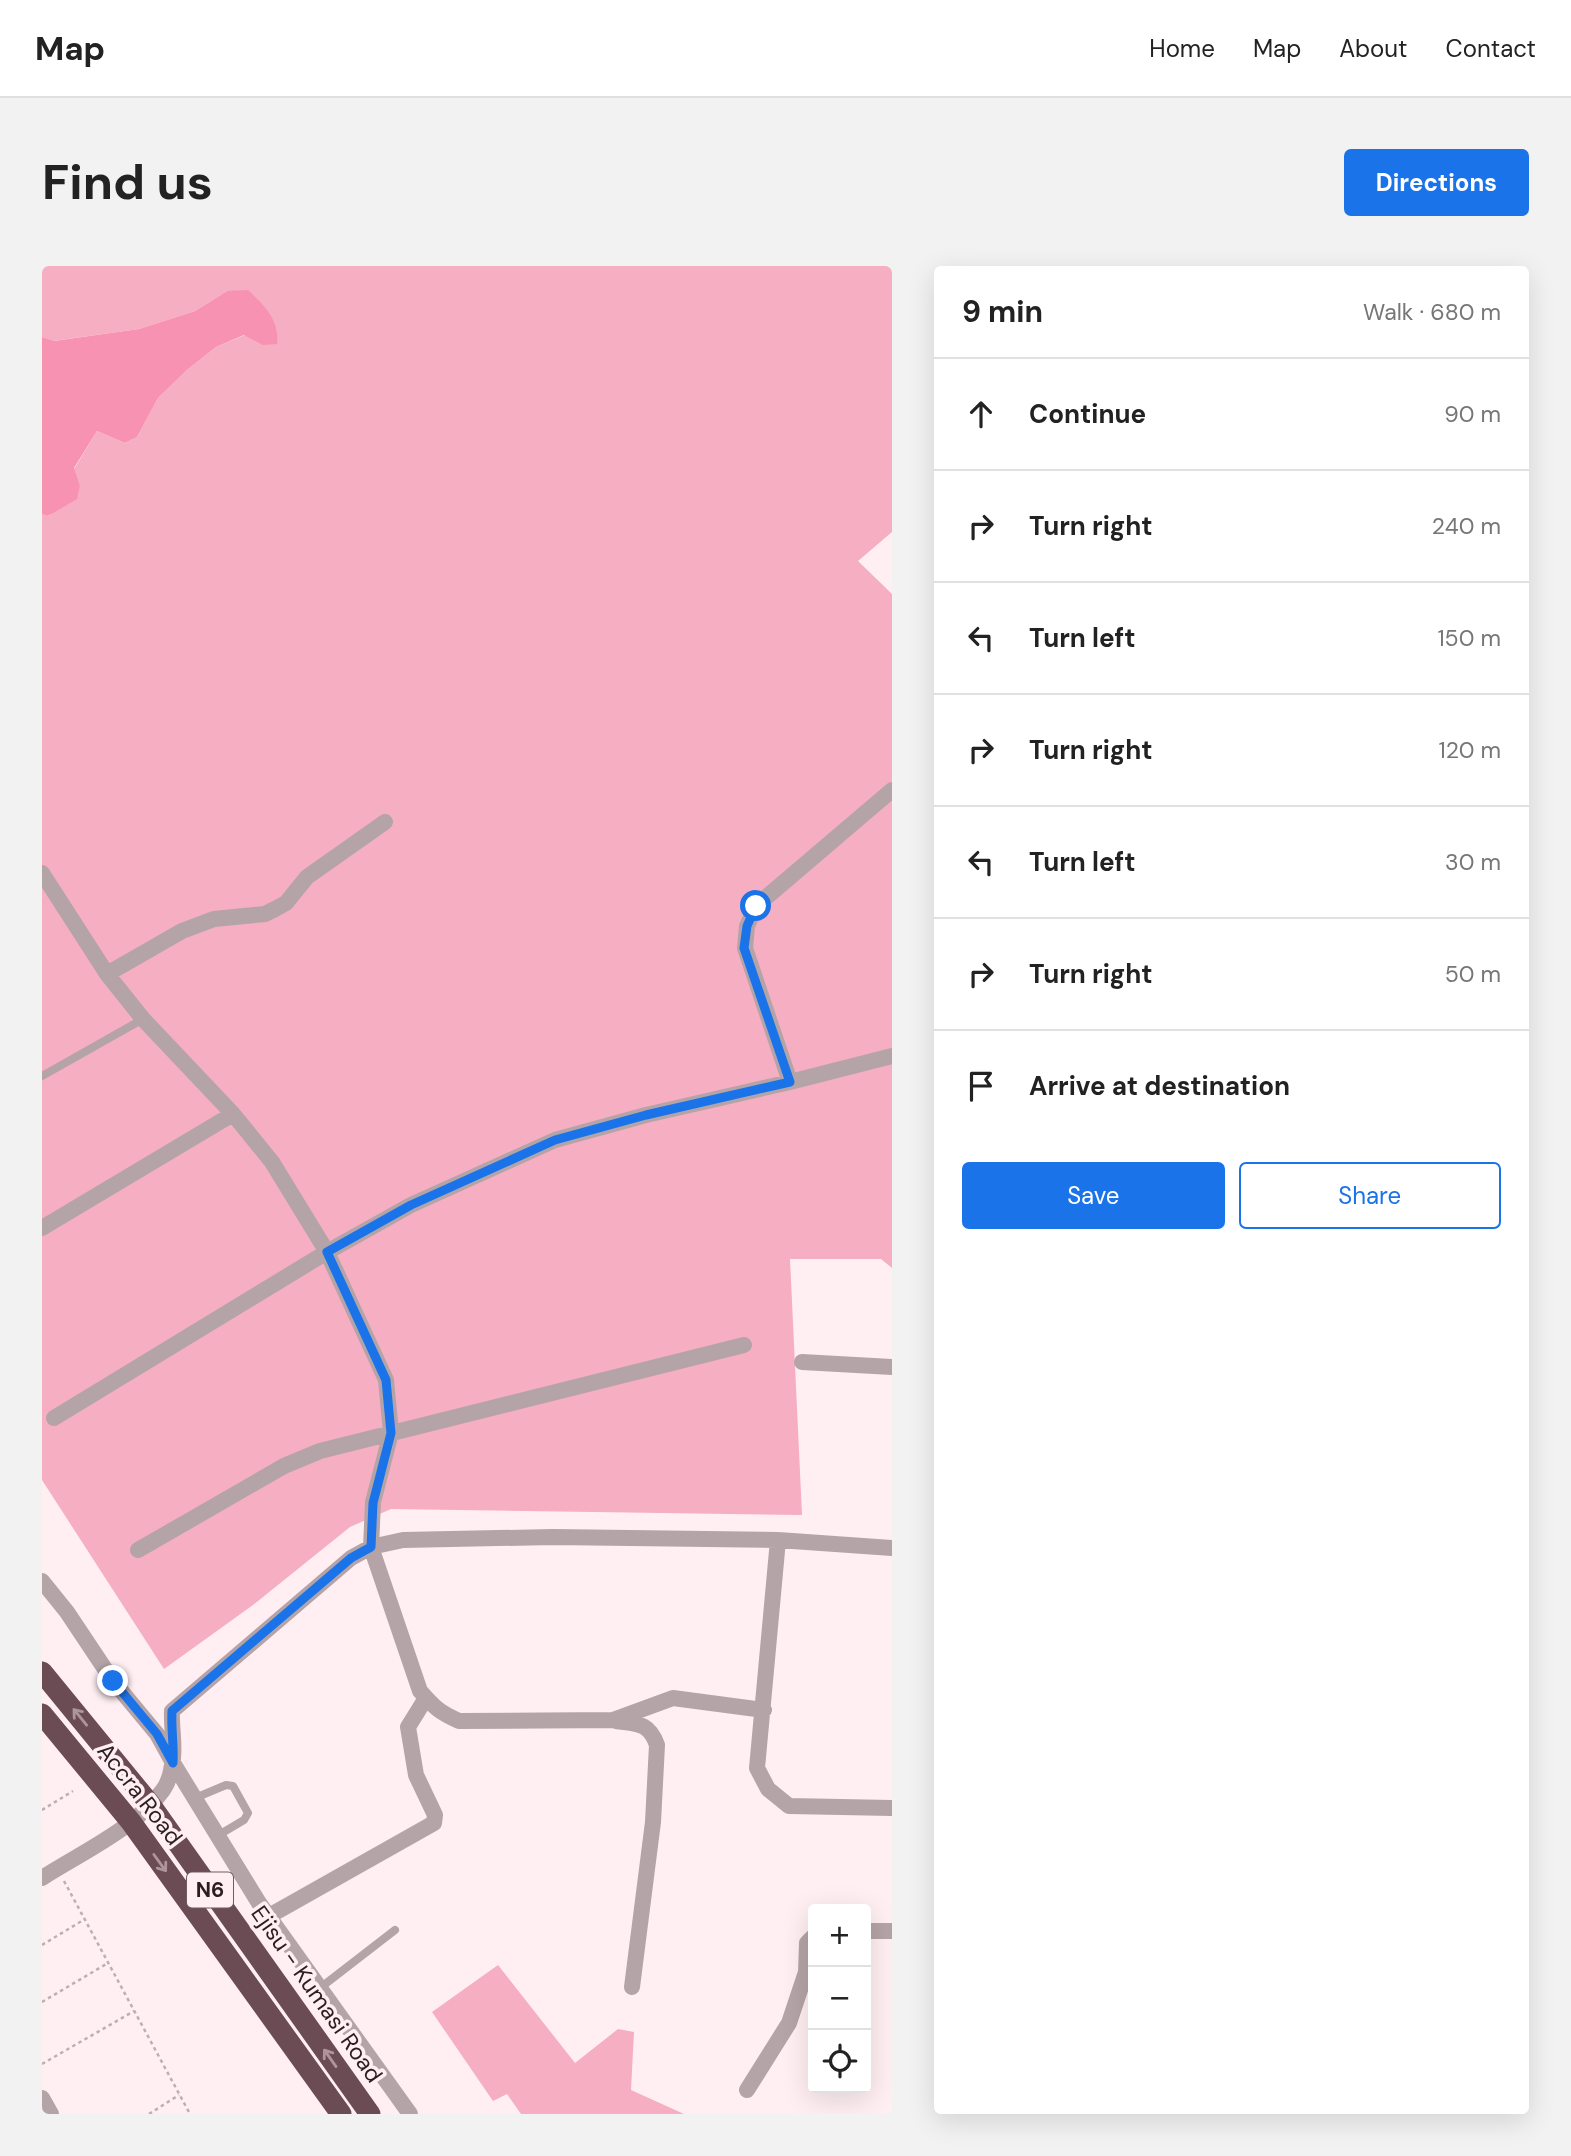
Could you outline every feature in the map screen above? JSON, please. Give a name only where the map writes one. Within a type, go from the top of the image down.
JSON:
[{"type":"highway","name":"Ejisu - Kumasi Road","points":[[42,1672],[150,1804],[370,2114]]},
{"type":"highway","name":"Accra Road","points":[[42,1714],[131,1822],[341,2114]]},
{"type":"street","points":[[790,1082],[744,948],[747,926],[756,906],[892,790]]},
{"type":"street","points":[[107,974],[182,930],[214,919],[265,914],[286,903],[307,877],[385,822]]},
{"type":"street","points":[[42,873],[107,974],[142,1019],[233,1114],[272,1162],[327,1252],[386,1380],[391,1433],[373,1503],[371,1547],[420,1691],[438,1712],[459,1721],[614,1720],[641,1724],[653,1733],[657,1745],[653,1822],[632,1987]]},
{"type":"street","points":[[54,1419],[327,1252],[411,1205],[555,1140],[646,1115],[892,1056]]},
{"type":"street","points":[[42,1228],[233,1114]]},
{"type":"street","points":[[138,1550],[284,1466],[320,1451],[744,1345]]},
{"type":"street","points":[[802,1362],[892,1367]]},
{"type":"street","points":[[42,1878],[131,1822],[165,1789],[173,1763],[172,1711],[351,1558],[371,1547],[403,1540],[541,1537],[778,1540],[892,1548]]},
{"type":"street","points":[[778,1540],[757,1768],[768,1789],[789,1806],[892,1808]]},
{"type":"street","points":[[42,1581],[67,1612],[113,1681],[157,1734],[217,1836],[269,1916],[410,2114]]},
{"type":"street","points":[[269,1916],[434,1823],[435,1815],[416,1775],[408,1727],[426,1698]]},
{"type":"street","points":[[614,1720],[673,1698],[764,1710]]},
{"type":"street","points":[[871,1931],[892,1931]]},
{"type":"street","points":[[747,2090],[789,2023],[806,1972],[808,1942]]},
{"type":"street","points":[[42,2098],[51,2114]]},
{"type":"lane","points":[[42,1076],[142,1019]]},
{"type":"lane","points":[[195,1798],[226,1785],[233,1786],[248,1813],[244,1819],[217,1836]]},
{"type":"lane","points":[[320,1988],[395,1930]]},
{"type":"path","points":[[42,1810],[73,1791]]},
{"type":"path","points":[[58,1868],[190,2114]]},
{"type":"path","points":[[42,1945],[85,1919]]},
{"type":"path","points":[[42,2002],[108,1963]]},
{"type":"path","points":[[42,2064],[134,2011]]},
{"type":"path","points":[[149,2114],[180,2095]]},
{"type":"shaded area","points":[[42,266],[892,266],[892,532],[858,561],[892,594],[892,1268],[881,1259],[790,1259],[802,1515],[391,1509],[350,1527],[253,1605],[164,1669],[42,1480],[42,514],[49,516],[80,485],[74,469],[97,431],[125,443],[137,437],[158,398],[216,347],[245,335],[262,345],[227,291],[195,311],[139,329],[53,341],[42,337]]},
{"type":"shaded area","points":[[248,290],[265,307],[273,320],[277,344],[262,345],[244,335],[216,347],[158,398],[137,437],[125,443],[97,431],[74,468],[80,485],[77,499],[48,516],[42,514],[42,337],[54,341],[139,329],[195,311],[227,291]]},
{"type":"shaded area","points":[[498,1965],[575,2063],[618,2029],[634,2032],[631,2090],[684,2114],[521,2114],[507,2094],[493,2101],[432,2012]]},
{"type":"route","points":[[113,1681],[157,1734],[173,1763],[172,1711],[351,1558],[371,1547],[373,1503],[391,1433],[386,1380],[327,1252],[411,1205],[555,1140],[646,1115],[790,1082],[744,948],[747,926],[756,906]]}]
